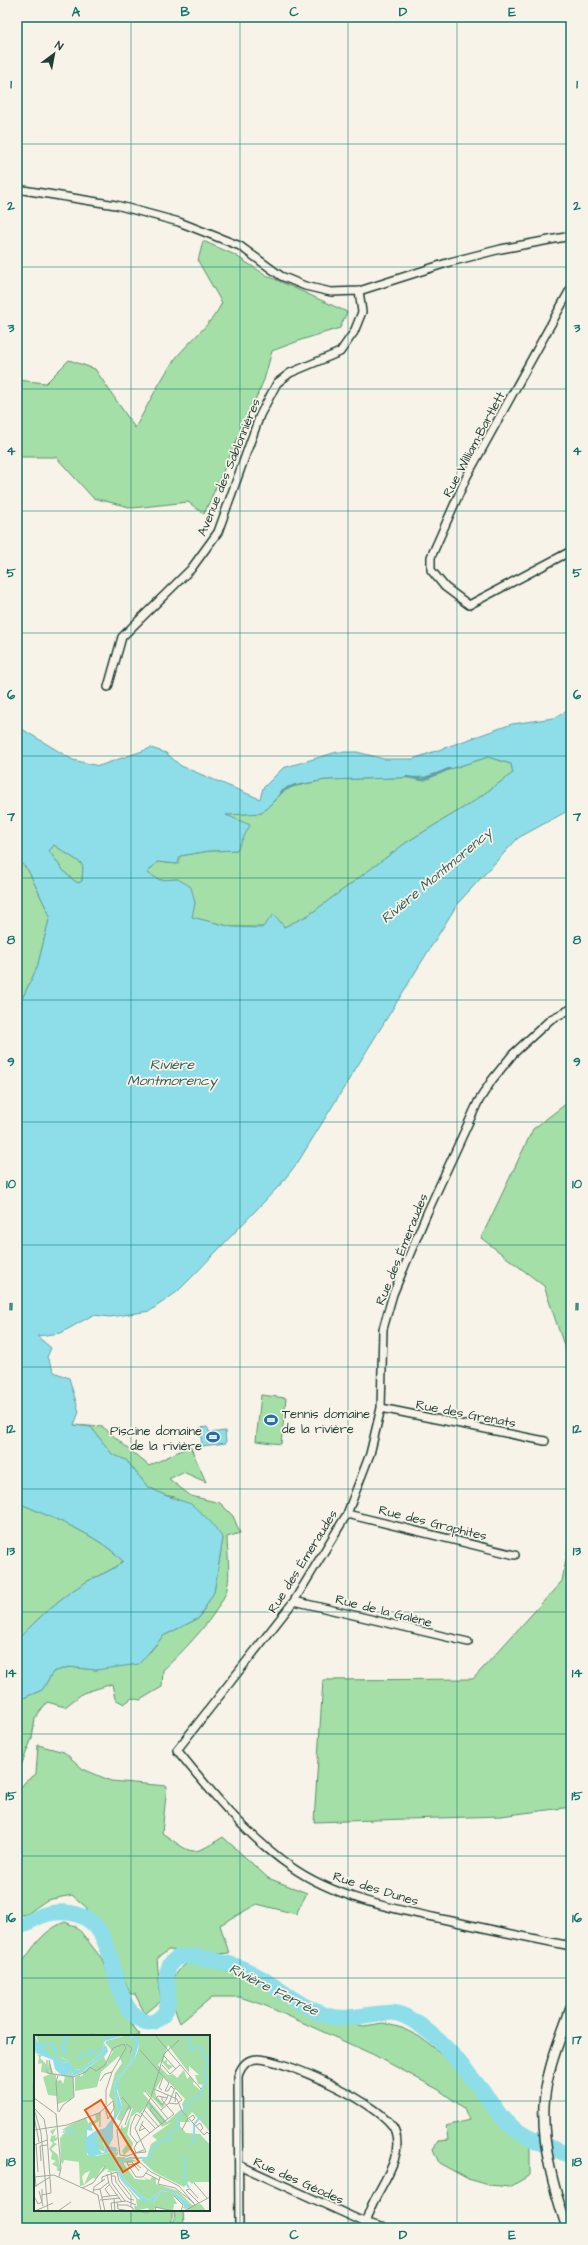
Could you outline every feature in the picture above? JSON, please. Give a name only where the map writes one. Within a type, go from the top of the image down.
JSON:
[{"type":"street","points":[[17,189],[116,205],[179,222],[240,246],[281,276],[305,286],[331,292],[359,291],[450,262],[501,249],[571,236]]},
{"type":"street","name":"Rue William-Bartlett","points":[[571,288],[467,476],[431,557],[431,570],[445,587],[469,605],[571,551]]},
{"type":"street","name":"Avenue des Sablonnières","points":[[108,687],[122,637],[191,570],[218,532],[260,415],[277,383],[290,373],[340,352],[354,332],[362,312],[359,291]]},
{"type":"street","name":"Rue des Émeraudes","points":[[177,1750],[294,1600],[346,1514],[370,1454],[381,1408],[383,1329],[393,1294],[427,1213],[478,1102],[492,1080],[513,1054],[552,1020],[571,1009]]},
{"type":"street","name":"Rue des Grenats","points":[[381,1408],[545,1441]]},
{"type":"street","name":"Rue des Graphites","points":[[346,1514],[515,1554]]},
{"type":"street","name":"Rue de la Galène","points":[[294,1600],[468,1642]]},
{"type":"street","name":"Rue des Dunes","points":[[177,1750],[215,1796],[265,1847],[292,1867],[320,1883],[351,1896],[397,1909],[571,1946]]},
{"type":"street","points":[[567,2228],[553,2184],[545,2132],[544,2105],[551,2063],[571,2008]]},
{"type":"street","points":[[239,2166],[238,2076],[241,2067],[248,2061],[257,2059],[278,2064],[333,2085],[370,2105],[386,2118],[395,2130],[397,2144],[394,2158],[368,2210],[365,2225]]},
{"type":"street","name":"Rue des Géodes","points":[[240,2228],[239,2166],[365,2225],[386,2228]]},
{"type":"green space","points":[[203,241],[233,254],[266,275],[347,312],[340,328],[272,351],[264,380],[204,514],[188,502],[133,508],[93,498],[56,457],[17,457],[17,380],[46,383],[69,360],[95,369],[135,428],[159,384],[175,359],[212,318],[222,303],[198,261]]},
{"type":"green space","points":[[488,757],[511,764],[513,773],[473,802],[407,842],[309,915],[284,927],[232,927],[191,917],[195,903],[178,879],[160,880],[147,873],[157,862],[178,864],[180,856],[209,851],[237,850],[225,815],[262,813],[287,788],[325,780],[425,777]]},
{"type":"green space","points":[[54,845],[81,863],[83,867],[82,881],[78,883],[62,869],[49,851]]},
{"type":"green space","points":[[17,859],[28,870],[50,916],[37,968],[17,1009]]},
{"type":"green space","points":[[571,1100],[571,1366],[544,1286],[481,1238],[533,1129]]},
{"type":"green space","name":"Tennis domaine de la rivière","points":[[261,1395],[286,1398],[281,1444],[256,1441]]},
{"type":"green space","points":[[73,1425],[103,1427],[149,1466],[190,1446],[206,1482],[183,1472],[169,1479],[191,1496],[220,1503],[233,1516],[240,1533],[227,1537],[229,1576],[227,1589],[223,1599],[200,1632],[163,1670],[162,1687],[140,1700],[132,1698],[124,1704],[115,1699],[112,1684],[83,1693],[65,1707],[47,1702],[35,1718],[32,1738],[17,1776],[17,1719],[21,1699],[42,1690],[53,1672],[69,1667],[96,1670],[150,1652],[163,1636],[199,1618],[214,1592],[223,1538],[175,1497],[164,1495],[147,1486],[126,1460],[112,1455],[91,1427]]},
{"type":"green space","points":[[17,1502],[59,1520],[86,1534],[112,1551],[123,1561],[114,1568],[88,1581],[65,1596],[40,1617],[17,1640]]},
{"type":"green space","points":[[571,1533],[571,1807],[501,1816],[314,1822],[323,1680],[473,1679],[562,1581]]},
{"type":"green space","points":[[38,1745],[64,1752],[83,1769],[111,1781],[167,1786],[162,1833],[186,1849],[192,1851],[204,1848],[223,1837],[268,1878],[307,1893],[296,1914],[257,1904],[220,1925],[229,1953],[203,1955],[184,1951],[168,1950],[157,1959],[161,2001],[145,2014],[135,1994],[130,1994],[117,1960],[103,1948],[86,1925],[87,1908],[72,1895],[47,1900],[27,1914],[17,1916],[17,1793],[25,1782],[36,1774]]},
{"type":"green space","points":[[65,1922],[77,1927],[102,1959],[123,2010],[139,2035],[34,2035],[34,2211],[172,2211],[172,2223],[175,2220],[174,2211],[183,2211],[184,2228],[17,2228],[17,1970],[37,1942],[57,1926]]},
{"type":"green space","points":[[187,1963],[208,1965],[256,1982],[317,2016],[364,2026],[383,2023],[402,2028],[420,2037],[442,2054],[474,2088],[497,2120],[512,2135],[530,2145],[530,2175],[510,2187],[489,2185],[468,2179],[439,2163],[433,2149],[438,2141],[448,2140],[446,2126],[469,2120],[464,2108],[439,2090],[374,2055],[266,2006],[240,1997],[212,1997],[180,2023],[174,2005],[172,1986],[176,1974]]},
{"type":"water","name":"Rivière Montmorency","points":[[571,709],[571,809],[518,838],[458,903],[298,1162],[280,1185],[177,1292],[150,1311],[110,1317],[93,1315],[61,1333],[37,1336],[51,1348],[47,1357],[54,1372],[69,1378],[79,1412],[74,1425],[91,1427],[112,1454],[126,1460],[147,1486],[164,1495],[191,1504],[210,1521],[223,1538],[214,1592],[199,1618],[163,1636],[139,1664],[96,1670],[69,1667],[53,1672],[42,1690],[21,1699],[17,1719],[17,1640],[40,1617],[65,1596],[88,1581],[119,1565],[123,1561],[100,1542],[87,1534],[17,1502],[17,1009],[37,968],[50,916],[28,870],[17,859],[17,726],[73,760],[99,766],[151,748],[166,753],[181,766],[260,799],[263,788],[283,768],[337,752],[357,752],[384,759],[413,759],[512,724],[554,718]],"holes":[[[488,757],[511,764],[513,773],[473,802],[407,842],[309,915],[284,927],[274,914],[262,928],[232,927],[192,917],[195,903],[191,887],[178,879],[160,880],[147,873],[157,862],[178,864],[180,856],[209,851],[237,850],[250,825],[226,815],[262,813],[287,787],[325,780],[425,777]],[[54,845],[81,863],[83,867],[82,881],[78,883],[62,869],[49,851]]]},
{"type":"water","name":"Piscine domaine de la rivière","points":[[207,1427],[210,1433],[225,1431],[226,1443],[202,1446],[200,1428]]},
{"type":"waterway","points":[[407,777],[423,780],[449,769]]},
{"type":"waterway","points":[[281,792],[295,785]]},
{"type":"waterway","name":"Rivière Ferrée","points":[[17,1928],[38,1917],[51,1913],[76,1914],[92,1923],[103,1938],[110,1956],[121,1995],[130,2010],[146,2022],[157,2020],[164,2014],[168,1997],[168,1971],[171,1964],[177,1958],[188,1956],[210,1959],[242,1968],[255,1974],[302,2004],[328,2016],[344,2018],[379,2013],[395,2013],[402,2015],[421,2026],[442,2043],[502,2118],[512,2127],[536,2141],[571,2156]]},
{"type":"place","name":"Tennis domaine de la rivière","points":[[271,1420]]},
{"type":"place","name":"Piscine domaine de la rivière","points":[[213,1437]]}]
